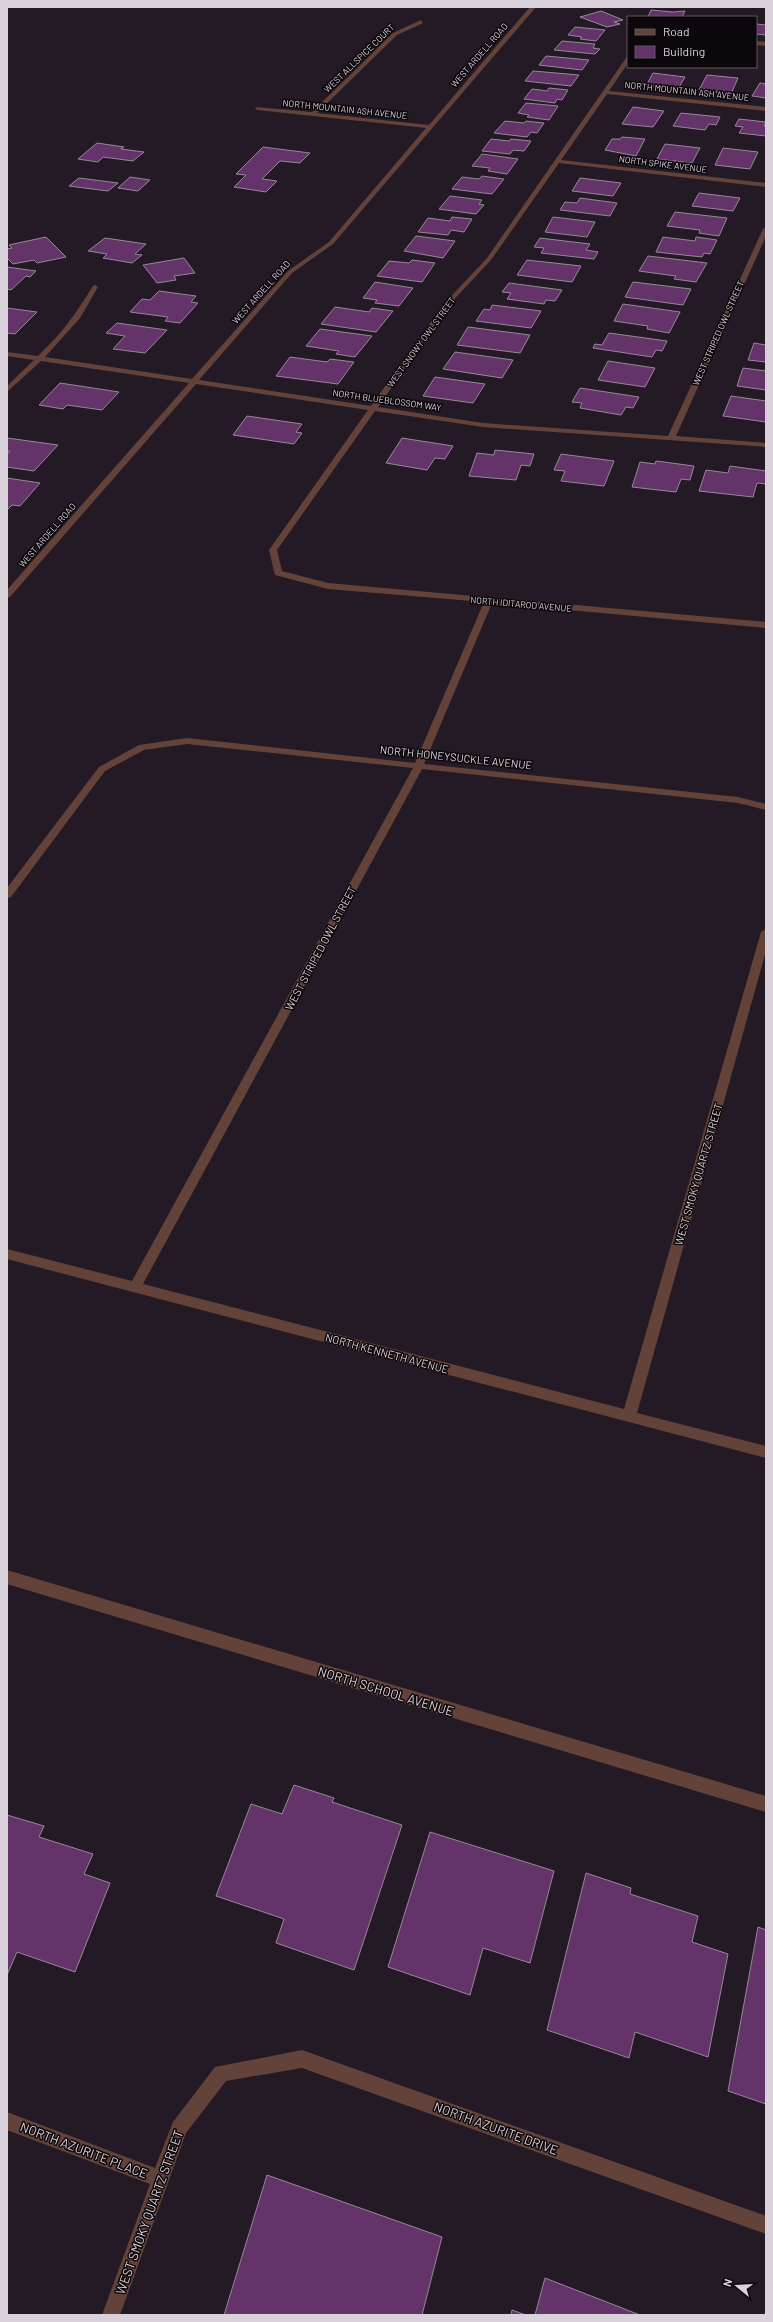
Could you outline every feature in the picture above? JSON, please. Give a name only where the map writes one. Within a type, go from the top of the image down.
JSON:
[{"type":"street","name":"WEST ARDELL ROAD","points":[[7,595],[290,272],[331,243],[533,7]]},
{"type":"street","name":"WEST ALLSPICE COURT","points":[[314,114],[395,34],[421,22]]},
{"type":"street","name":"WEST SNOWY OWL STREET","points":[[278,573],[272,550],[445,306],[489,259],[627,60]]},
{"type":"street","name":"NORTH MOUNTAIN ASH AVENUE","points":[[605,92],[766,109]]},
{"type":"street","name":"NORTH MOUNTAIN ASH AVENUE","points":[[257,108],[431,127]]},
{"type":"street","name":"NORTH SPIKE AVENUE","points":[[557,161],[766,185]]},
{"type":"street","name":"WEST STRIPED OWL STREET","points":[[671,438],[766,229]]},
{"type":"street","points":[[7,390],[76,321],[95,288]]},
{"type":"street","name":"NORTH BLUEBLOSSOM WAY","points":[[7,354],[483,425],[766,445]]},
{"type":"street","name":"NORTH IDITAROD AVENUE","points":[[278,573],[328,586],[766,624]]},
{"type":"street","name":"WEST STRIPED OWL STREET","points":[[135,1287],[419,765],[490,601]]},
{"type":"street","name":"NORTH HONEYSUCKLE AVENUE","points":[[7,896],[102,769],[142,747],[187,741],[738,800],[766,808]]},
{"type":"street","name":"WEST SMOKY QUARTZ STREET","points":[[630,1416],[766,932]]},
{"type":"street","name":"NORTH KENNETH AVENUE","points":[[7,1254],[766,1452]]},
{"type":"street","name":"NORTH SCHOOL AVENUE","points":[[7,1577],[766,1804]]},
{"type":"street","name":"NORTH AZURITE DRIVE","points":[[221,2074],[302,2059],[766,2225]]},
{"type":"street","name":"WEST SMOKY QUARTZ STREET","points":[[111,2315],[179,2128],[221,2074]]},
{"type":"street","name":"NORTH AZURITE PLACE","points":[[7,2121],[160,2179]]},
{"type":"building","points":[[651,10],[673,12],[685,11],[682,16],[648,16]]},
{"type":"building","points":[[601,11],[623,20],[614,22],[620,24],[607,27],[580,17]]},
{"type":"building","points":[[757,24],[766,25],[766,35],[757,34]]},
{"type":"building","points":[[575,27],[605,30],[596,41],[580,39],[582,37],[568,35]]},
{"type":"building","points":[[562,41],[595,44],[593,48],[600,49],[595,54],[554,50]]},
{"type":"building","points":[[546,56],[589,60],[582,70],[539,65]]},
{"type":"building","points":[[533,71],[579,75],[571,86],[525,81]]},
{"type":"building","points":[[653,73],[685,77],[678,89],[646,86]]},
{"type":"building","points":[[707,75],[738,78],[731,94],[699,90]]},
{"type":"building","points":[[760,83],[766,84],[766,98],[752,96]]},
{"type":"building","points":[[549,88],[568,90],[562,100],[557,99],[555,103],[524,99],[532,89],[547,91]]},
{"type":"building","points":[[526,103],[558,106],[549,120],[527,117],[529,115],[518,113]]},
{"type":"building","points":[[633,107],[664,111],[653,127],[622,124]]},
{"type":"building","points":[[681,113],[720,117],[716,125],[709,124],[705,130],[673,126]]},
{"type":"building","points":[[739,119],[766,122],[764,126],[766,126],[766,136],[739,133],[743,127],[735,126]]},
{"type":"building","points":[[505,121],[544,123],[537,133],[531,132],[527,137],[494,133]]},
{"type":"building","points":[[622,137],[645,139],[636,156],[605,150],[612,139],[620,139]]},
{"type":"building","points":[[491,139],[531,141],[524,151],[513,150],[510,154],[482,151]]},
{"type":"building","points":[[97,143],[124,147],[121,149],[144,152],[133,161],[103,157],[98,162],[78,159]]},
{"type":"building","points":[[665,144],[700,148],[692,163],[657,159]]},
{"type":"building","points":[[263,147],[310,153],[300,163],[280,161],[262,179],[277,181],[266,192],[234,187],[246,175],[236,174]]},
{"type":"building","points":[[723,148],[758,152],[750,169],[715,165]]},
{"type":"building","points":[[482,154],[518,159],[507,174],[488,171],[490,168],[472,166]]},
{"type":"building","points":[[482,176],[504,179],[492,194],[452,189],[462,177],[479,179]]},
{"type":"building","points":[[130,177],[150,180],[138,191],[118,188]]},
{"type":"building","points":[[79,178],[118,183],[108,191],[69,186]]},
{"type":"building","points":[[580,178],[621,183],[613,196],[572,191]]},
{"type":"building","points":[[699,193],[740,198],[733,211],[692,206]]},
{"type":"building","points":[[450,196],[482,200],[479,204],[484,205],[476,214],[439,209]]},
{"type":"building","points":[[580,198],[617,203],[610,216],[560,210],[565,202],[577,203]]},
{"type":"building","points":[[675,212],[727,218],[719,236],[699,233],[700,230],[667,226]]},
{"type":"building","points":[[452,217],[472,219],[464,232],[451,230],[448,235],[418,232],[428,218],[450,221]]},
{"type":"building","points":[[553,217],[595,222],[587,237],[545,232]]},
{"type":"building","points":[[416,236],[455,241],[443,258],[404,251]]},
{"type":"building","points":[[46,237],[66,257],[37,263],[34,260],[13,264],[7,258],[7,249],[12,248],[9,245]]},
{"type":"building","points":[[663,237],[695,241],[696,237],[717,240],[710,254],[704,253],[702,257],[656,252]]},
{"type":"building","points":[[105,238],[146,244],[135,254],[142,255],[132,263],[103,258],[107,254],[88,251]]},
{"type":"building","points":[[540,238],[590,244],[586,250],[598,252],[594,259],[541,253],[544,248],[534,247]]},
{"type":"building","points":[[648,256],[707,263],[696,282],[674,279],[676,276],[639,271]]},
{"type":"building","points":[[184,258],[195,273],[174,276],[176,280],[157,283],[143,265]]},
{"type":"building","points":[[412,260],[435,263],[422,282],[377,276],[389,261],[409,263]]},
{"type":"building","points":[[527,260],[581,266],[572,282],[517,275]]},
{"type":"building","points":[[7,267],[36,271],[30,277],[26,276],[11,290],[7,289]]},
{"type":"building","points":[[375,282],[413,288],[399,306],[375,303],[377,300],[363,298]]},
{"type":"building","points":[[633,282],[691,289],[683,305],[625,297]]},
{"type":"building","points":[[509,283],[562,290],[555,301],[546,300],[544,304],[507,299],[511,293],[502,292]]},
{"type":"building","points":[[159,291],[196,296],[191,302],[198,303],[180,323],[165,321],[168,317],[130,312],[142,299],[150,300]]},
{"type":"building","points":[[623,304],[680,312],[669,333],[647,329],[648,326],[614,321]]},
{"type":"building","points":[[492,305],[541,311],[531,328],[476,321],[484,309],[490,310]]},
{"type":"building","points":[[335,307],[369,312],[372,308],[393,311],[376,332],[321,324]]},
{"type":"building","points":[[7,308],[37,312],[15,334],[7,333]]},
{"type":"building","points":[[117,323],[167,330],[145,353],[113,349],[125,336],[106,333]]},
{"type":"building","points":[[468,327],[530,335],[520,353],[457,345]]},
{"type":"building","points":[[320,329],[372,336],[355,357],[336,354],[339,351],[306,346]]},
{"type":"building","points":[[609,333],[667,341],[662,351],[656,350],[652,357],[593,348],[595,344],[602,345]]},
{"type":"building","points":[[754,343],[766,345],[766,362],[748,360]]},
{"type":"building","points":[[455,352],[513,360],[502,378],[443,369]]},
{"type":"building","points":[[290,357],[327,362],[330,359],[354,362],[338,384],[276,376]]},
{"type":"building","points":[[608,361],[655,368],[645,387],[598,380]]},
{"type":"building","points":[[743,368],[766,371],[766,390],[737,386]]},
{"type":"building","points":[[435,377],[485,384],[473,403],[423,396]]},
{"type":"building","points":[[60,383],[119,392],[102,410],[67,405],[63,409],[39,405]]},
{"type":"building","points":[[580,388],[639,397],[633,408],[626,407],[621,415],[580,408],[582,403],[572,402]]},
{"type":"building","points":[[731,396],[766,401],[766,422],[723,416]]},
{"type":"building","points":[[247,416],[302,424],[296,432],[302,433],[294,444],[233,435]]},
{"type":"building","points":[[7,438],[58,445],[34,471],[7,467],[7,455],[10,451],[7,451]]},
{"type":"building","points":[[402,438],[453,446],[445,459],[435,458],[427,470],[386,463]]},
{"type":"building","points":[[495,450],[534,454],[530,466],[521,465],[516,480],[469,476],[477,453],[494,455]]},
{"type":"building","points":[[561,454],[614,461],[604,486],[561,481],[565,471],[554,470]]},
{"type":"building","points":[[656,461],[694,466],[690,480],[681,479],[676,492],[632,487],[640,462],[655,464]]},
{"type":"building","points":[[730,466],[766,471],[766,484],[757,483],[753,497],[699,491],[706,470],[728,473]]},
{"type":"building","points":[[7,478],[40,483],[20,506],[12,505],[7,510]]},
{"type":"building","points":[[294,1785],[334,1798],[332,1802],[402,1825],[354,1970],[276,1943],[284,1919],[216,1896],[251,1804],[282,1814]]},
{"type":"building","points":[[7,1815],[44,1826],[39,1837],[93,1854],[84,1874],[110,1883],[75,1972],[17,1952],[7,1975]]},
{"type":"building","points":[[430,1832],[554,1871],[530,1963],[483,1948],[470,1995],[388,1967]]},
{"type":"building","points":[[586,1873],[631,1888],[630,1894],[698,1916],[692,1942],[728,1954],[708,2057],[635,2032],[629,2058],[547,2030]]},
{"type":"building","points":[[758,1927],[766,1930],[766,2104],[728,2091]]},
{"type":"building","points":[[267,2175],[442,2237],[422,2315],[224,2315]]},
{"type":"building","points":[[545,2278],[640,2315],[535,2315]]},
{"type":"building","points":[[512,2310],[526,2315],[511,2315]]}]
